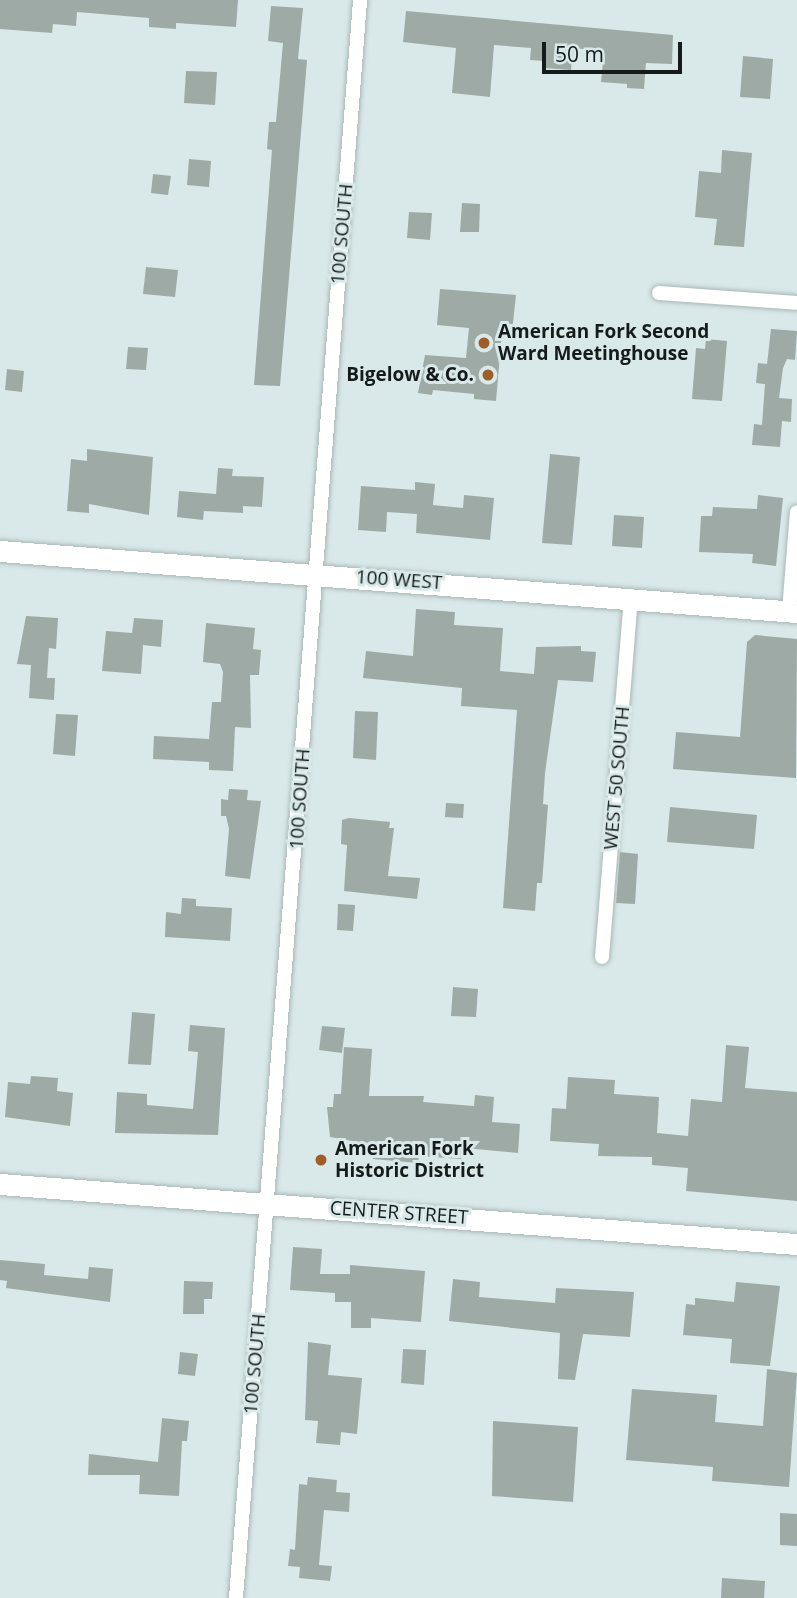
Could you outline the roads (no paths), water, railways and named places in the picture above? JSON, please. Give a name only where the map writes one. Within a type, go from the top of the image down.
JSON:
[{"type":"street","name":"100 SOUTH","points":[[236,1598],[360,0]]},
{"type":"street","points":[[659,293],[797,303]]},
{"type":"street","points":[[793,611],[797,512]]},
{"type":"street","name":"100 WEST","points":[[0,551],[793,611]]},
{"type":"street","name":"WEST 50 SOUTH","points":[[602,957],[631,598]]},
{"type":"street","name":"CENTER STREET","points":[[0,1184],[797,1244]]},
{"type":"place","name":"American Fork Second Ward Meetinghouse","points":[[484,343]]},
{"type":"place","name":"Bigelow & Co.","points":[[488,375]]},
{"type":"place","name":"American Fork Historic District","points":[[321,1160]]}]
